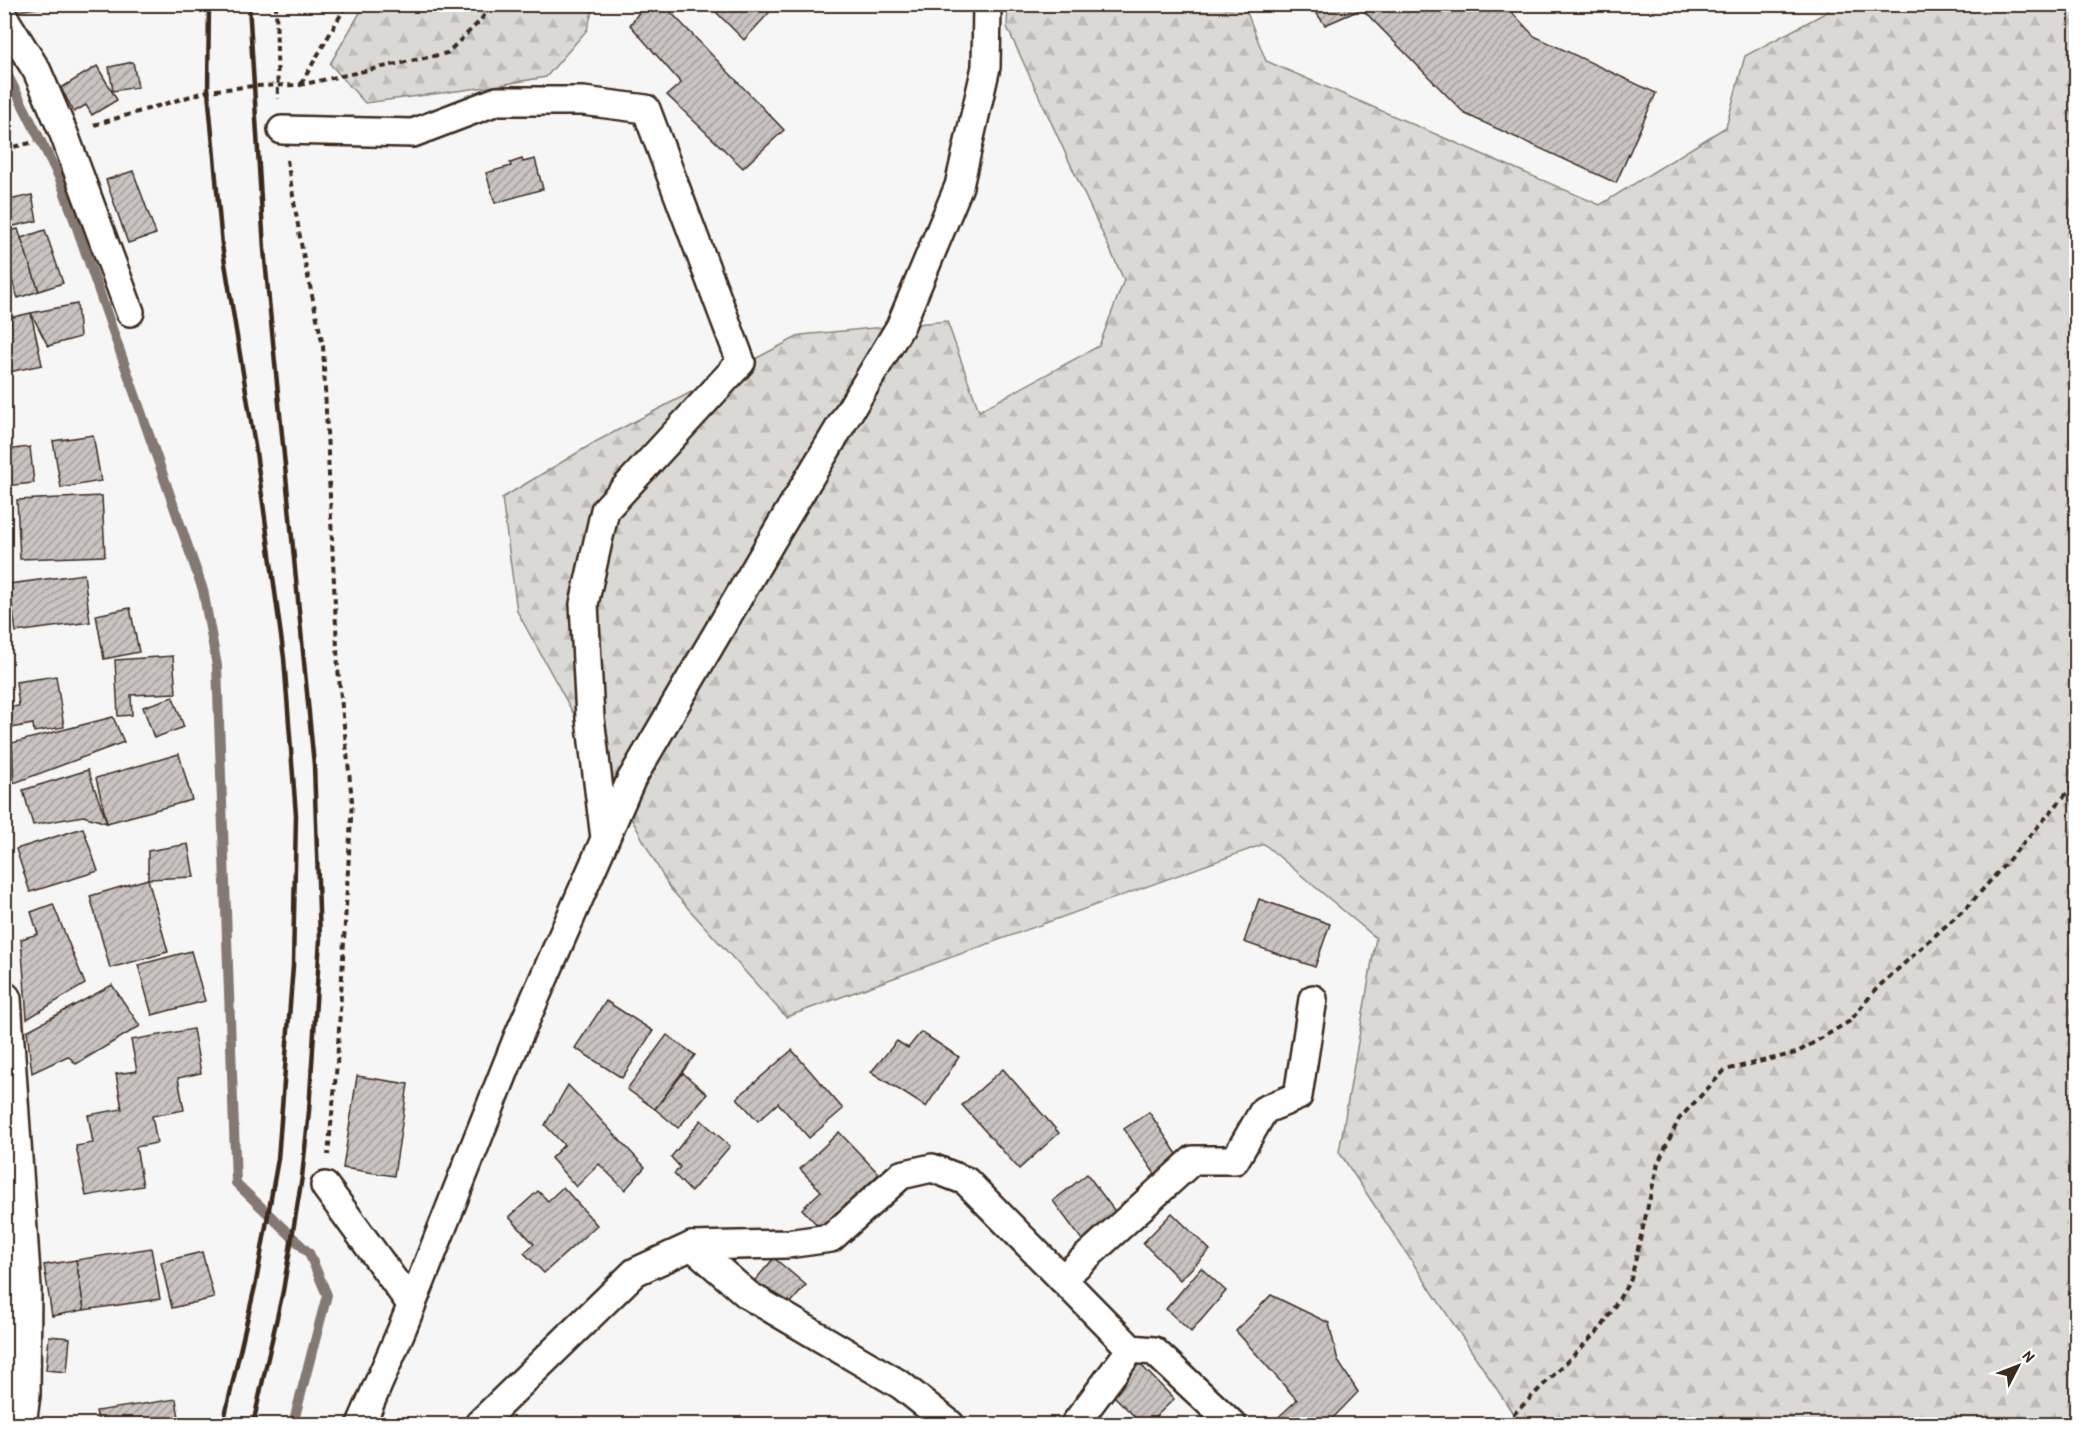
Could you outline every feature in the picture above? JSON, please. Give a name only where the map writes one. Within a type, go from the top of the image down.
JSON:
[{"type":"main road","points":[[4,999],[24,1288],[23,1395],[19,1425]]},
{"type":"street","points":[[361,1425],[518,1037],[631,780],[900,327],[959,186],[986,68],[987,4]]},
{"type":"street","points":[[4,18],[37,71],[64,134],[130,312]]},
{"type":"street","points":[[282,130],[413,133],[497,101],[583,100],[646,109],[741,362],[604,510],[584,604],[590,718],[605,838]]},
{"type":"street","points":[[1062,1279],[1193,1160],[1235,1160],[1264,1110],[1298,1096],[1313,999]]},
{"type":"street","points":[[479,1425],[635,1272],[692,1246],[787,1244],[831,1239],[901,1175],[932,1168],[966,1181],[1131,1349],[1155,1351],[1232,1425]]},
{"type":"street","points":[[325,1186],[411,1304]]},
{"type":"street","points":[[692,1246],[747,1295],[901,1385],[950,1425]]},
{"type":"street","points":[[1075,1425],[1131,1349]]},
{"type":"path","points":[[276,4],[276,85],[282,130],[302,249],[323,346],[338,669],[352,800],[337,1064],[325,1186]]},
{"type":"path","points":[[300,85],[346,4]]},
{"type":"path","points":[[64,134],[208,91],[300,85],[447,53],[479,22],[493,4]]},
{"type":"path","points":[[4,149],[26,145]]},
{"type":"path","points":[[1509,1425],[1510,1418],[1602,1327],[1631,1279],[1658,1163],[1679,1119],[1725,1070],[1796,1053],[1850,1021],[1877,988],[1970,904],[2076,783]]},
{"type":"green space","points":[[365,4],[594,5],[587,30],[546,77],[365,103],[330,64]]},
{"type":"green space","points":[[1008,5],[1244,5],[1266,61],[1600,205],[1726,127],[1745,56],[1827,12],[1831,5],[2076,5],[2076,1424],[1520,1424],[1339,1152],[1376,938],[1264,844],[786,1017],[669,887],[517,611],[502,498],[597,441],[801,335],[947,321],[979,411],[1099,346],[1124,280],[1007,27]]},
{"type":"building","points":[[16,4],[43,4],[43,7],[18,11]]},
{"type":"building","points":[[645,4],[663,4],[784,130],[743,168],[667,95],[681,83],[630,25]]},
{"type":"building","points":[[708,4],[777,4],[744,40]]},
{"type":"building","points":[[1310,4],[1504,4],[1534,36],[1656,93],[1616,183],[1465,114],[1362,9],[1325,25]]},
{"type":"building","points":[[133,62],[138,87],[113,91],[109,67]]},
{"type":"building","points":[[97,66],[117,100],[92,115],[86,105],[74,112],[61,88]]},
{"type":"building","points":[[522,159],[523,162],[535,159],[543,189],[495,203],[486,173],[511,166],[510,163]]},
{"type":"building","points":[[133,171],[156,234],[128,243],[106,180]]},
{"type":"building","points":[[32,195],[37,221],[4,228],[4,201]]},
{"type":"building","points":[[18,229],[39,291],[18,298],[6,263],[4,263],[4,233]]},
{"type":"building","points":[[45,230],[63,283],[39,291],[21,238]]},
{"type":"building","points":[[77,304],[80,337],[48,346],[31,313]]},
{"type":"building","points":[[31,313],[42,365],[4,373],[4,319]]},
{"type":"building","points":[[93,435],[101,481],[61,488],[53,441]]},
{"type":"building","points":[[30,447],[34,483],[4,486],[4,450]]},
{"type":"building","points":[[102,496],[105,556],[20,559],[17,500]]},
{"type":"building","points":[[84,574],[90,622],[16,632],[9,584]]},
{"type":"building","points":[[130,608],[139,652],[104,659],[96,615]]},
{"type":"building","points":[[173,656],[176,693],[131,695],[132,715],[118,716],[115,660]]},
{"type":"building","points":[[56,676],[64,727],[34,732],[33,724],[5,729],[4,708],[19,706],[16,682]]},
{"type":"building","points":[[173,697],[184,727],[154,738],[143,707]]},
{"type":"building","points":[[113,717],[124,742],[14,783],[12,743]]},
{"type":"building","points":[[179,754],[192,800],[107,823],[96,778]]},
{"type":"building","points":[[88,770],[107,823],[83,816],[33,825],[23,790]]},
{"type":"building","points":[[83,828],[98,871],[30,892],[16,849]]},
{"type":"building","points":[[188,844],[194,877],[148,879],[148,851]]},
{"type":"building","points":[[148,879],[168,952],[110,968],[90,896]]},
{"type":"building","points":[[1259,899],[1330,924],[1315,967],[1244,942]]},
{"type":"building","points":[[53,904],[85,984],[27,1019],[21,939],[38,934],[31,912]]},
{"type":"building","points":[[191,951],[205,1001],[152,1015],[138,965]]},
{"type":"building","points":[[112,985],[140,1026],[76,1064],[68,1056],[32,1073],[27,1031]]},
{"type":"building","points":[[606,1001],[653,1031],[622,1078],[575,1048]]},
{"type":"building","points":[[193,1029],[201,1073],[178,1078],[184,1110],[152,1116],[157,1143],[136,1147],[143,1186],[86,1196],[76,1146],[93,1143],[88,1115],[122,1109],[116,1074],[137,1071],[131,1040]]},
{"type":"building","points":[[921,1032],[959,1057],[926,1107],[871,1072],[897,1041],[908,1048]]},
{"type":"building","points":[[667,1035],[695,1055],[655,1109],[627,1089]]},
{"type":"building","points":[[792,1050],[843,1109],[809,1138],[778,1103],[758,1121],[737,1098]]},
{"type":"building","points":[[1003,1069],[1059,1133],[1019,1169],[962,1105]]},
{"type":"building","points":[[683,1073],[707,1094],[678,1128],[655,1109]]},
{"type":"building","points":[[357,1076],[408,1084],[394,1176],[343,1168]]},
{"type":"building","points":[[568,1085],[645,1167],[625,1190],[599,1164],[576,1187],[551,1158],[564,1145],[545,1125]]},
{"type":"building","points":[[1149,1112],[1181,1160],[1157,1177],[1124,1129]]},
{"type":"building","points":[[701,1120],[730,1146],[691,1192],[674,1174],[680,1167],[671,1157]]},
{"type":"building","points":[[839,1132],[879,1174],[821,1229],[802,1209],[821,1191],[800,1169]]},
{"type":"building","points":[[1087,1174],[1120,1218],[1085,1244],[1053,1201]]},
{"type":"building","points":[[563,1187],[597,1225],[544,1273],[524,1253],[534,1244],[509,1217],[538,1191],[548,1201]]},
{"type":"building","points":[[1172,1213],[1210,1250],[1180,1280],[1143,1243]]},
{"type":"building","points":[[151,1248],[160,1299],[84,1310],[76,1260]]},
{"type":"building","points":[[202,1252],[214,1298],[172,1308],[161,1262]]},
{"type":"building","points":[[774,1258],[806,1285],[783,1312],[751,1285]]},
{"type":"building","points":[[76,1260],[84,1310],[52,1316],[44,1265]]},
{"type":"building","points":[[1201,1268],[1226,1291],[1191,1332],[1166,1309]]},
{"type":"building","points":[[1271,1295],[1329,1323],[1338,1361],[1358,1392],[1327,1424],[1271,1424],[1297,1400],[1236,1331]]},
{"type":"building","points":[[49,1336],[70,1338],[67,1372],[46,1370]]},
{"type":"building","points":[[1139,1363],[1174,1399],[1148,1424],[1142,1424],[1110,1392]]},
{"type":"building","points":[[176,1399],[180,1424],[99,1424],[96,1411]]},
{"type":"building","points":[[1107,1416],[1115,1424],[1098,1424]]},
{"type":"waterway","points":[[4,68],[60,179],[203,590],[217,666],[236,1183],[309,1253],[327,1295],[293,1424]]},
{"type":"railway","points":[[209,4],[208,91],[222,245],[256,452],[284,658],[296,815],[293,966],[278,1159],[256,1282],[223,1424]]},
{"type":"railway","points":[[249,4],[264,249],[314,765],[320,939],[309,1111],[302,1177],[283,1291],[253,1424]]}]
